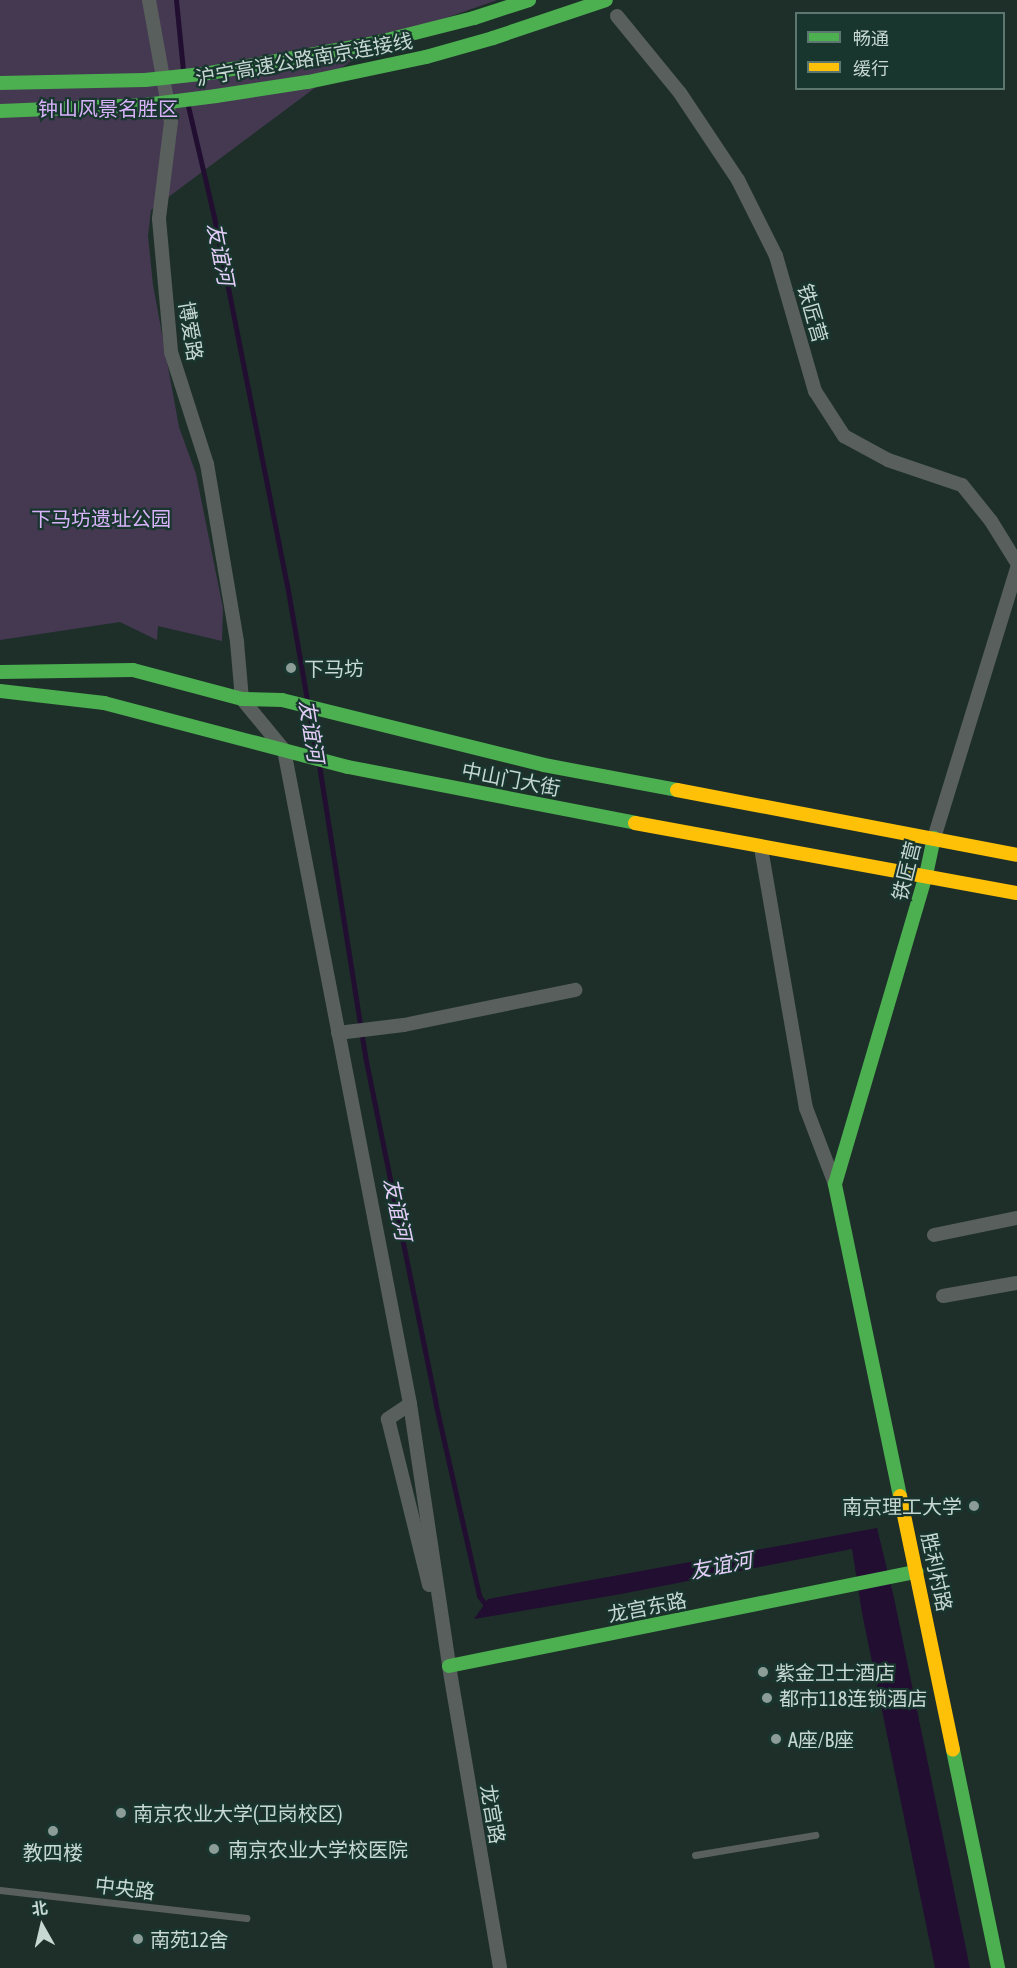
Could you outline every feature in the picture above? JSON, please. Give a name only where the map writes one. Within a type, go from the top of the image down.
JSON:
[{"type":"main road","name":"沪宁高速公路南京连接线","points":[[0,83],[145,80],[210,73],[375,43],[474,18],[529,0]]},
{"type":"main road","name":"沪宁高速公路南京连接线","points":[[0,111],[145,105],[297,84],[426,57],[493,38],[606,0]]},
{"type":"main road","name":"中山门大街","points":[[0,672],[133,670],[242,699],[282,700],[544,765],[1017,855]]},
{"type":"main road","name":"中山门大街","points":[[0,691],[104,703],[348,767],[761,848],[926,874],[1017,893]]},
{"type":"main road","name":"铁匠营","points":[[835,1184],[926,874],[934,838]]},
{"type":"main road","name":"胜利村路","points":[[835,1184],[998,1968]]},
{"type":"main road","name":"龙宫东路","points":[[448,1666],[917,1572]]},
{"type":"street","name":"博爱路","points":[[149,0],[171,122],[159,219],[171,352],[207,464],[237,642],[242,699]]},
{"type":"street","name":"铁匠营","points":[[617,16],[680,93],[738,180],[776,256],[814,391],[844,436],[888,460],[962,485],[990,521],[1017,563]]},
{"type":"street","name":"铁匠营","points":[[934,838],[1017,569]]},
{"type":"street","points":[[242,699],[284,750],[344,1032],[410,1404],[448,1666]]},
{"type":"street","points":[[761,848],[806,1108],[835,1184]]},
{"type":"street","points":[[344,1032],[404,1025],[575,990]]},
{"type":"street","points":[[934,1235],[1017,1218]]},
{"type":"street","points":[[943,1296],[1017,1282]]},
{"type":"street","points":[[410,1404],[388,1419],[448,1666]]},
{"type":"street","name":"龙宫路","points":[[448,1666],[500,1968]]},
{"type":"lane","points":[[695,1855],[815,1835]]},
{"type":"lane","name":"中央路","points":[[0,1890],[246,1918]]},
{"type":"green space","name":"下马坊遗址公园","points":[[0,0],[497,0],[375,43],[151,210],[148,236],[153,285],[179,427],[196,474],[223,608],[222,641],[158,626],[157,640],[120,622],[0,640]]},
{"type":"water","points":[[877,1528],[894,1598],[970,1968],[935,1968],[862,1613],[852,1549],[621,1594],[474,1619],[488,1599]]},
{"type":"waterway","name":"友谊河","points":[[176,0],[183,70]]},
{"type":"waterway","name":"友谊河","points":[[188,106],[214,217],[287,585],[307,700]]},
{"type":"waterway","name":"友谊河","points":[[309,712],[316,753]]},
{"type":"waterway","name":"友谊河","points":[[319,765],[365,1056],[436,1406],[479,1596],[489,1609]]},
{"type":"traffic: fast","points":[[210,73],[375,43],[474,18],[529,0]]},
{"type":"traffic: fast","points":[[216,96],[308,82],[426,57],[493,38],[606,0]]},
{"type":"traffic: fast","points":[[145,80],[210,73]]},
{"type":"traffic: fast","points":[[0,83],[145,80]]},
{"type":"traffic: fast","points":[[145,105],[216,96]]},
{"type":"traffic: fast","points":[[0,111],[145,105]]},
{"type":"traffic: fast","points":[[0,672],[133,670],[242,699],[282,700],[544,765],[677,790]]},
{"type":"traffic: fast","points":[[0,691],[104,703],[348,767],[635,823]]},
{"type":"traffic: fast","points":[[900,1496],[835,1184],[926,875],[934,838]]},
{"type":"traffic: fast","points":[[449,1666],[917,1572]]},
{"type":"traffic: fast","points":[[953,1750],[998,1968]]},
{"type":"traffic: slow","points":[[677,790],[1017,855]]},
{"type":"traffic: slow","points":[[635,823],[1017,893]]},
{"type":"traffic: slow","points":[[900,1496],[953,1750]]},
{"type":"place","name":"下马坊","points":[[291,668]]},
{"type":"place","name":"南京理工大学","points":[[974,1506]]},
{"type":"place","name":"紫金卫士酒店","points":[[763,1672]]},
{"type":"place","name":"都市118连锁酒店","points":[[767,1698]]},
{"type":"place","name":"A座/B座","points":[[776,1739]]},
{"type":"place","name":"南京农业大学(卫岗校区)","points":[[121,1813]]},
{"type":"place","name":"教四楼","points":[[53,1831]]},
{"type":"place","name":"南京农业大学校医院","points":[[214,1849]]},
{"type":"place","name":"南苑12舍","points":[[138,1939]]},
{"type":"park label","name":"钟山风景名胜区","points":[[108,108]]}]
